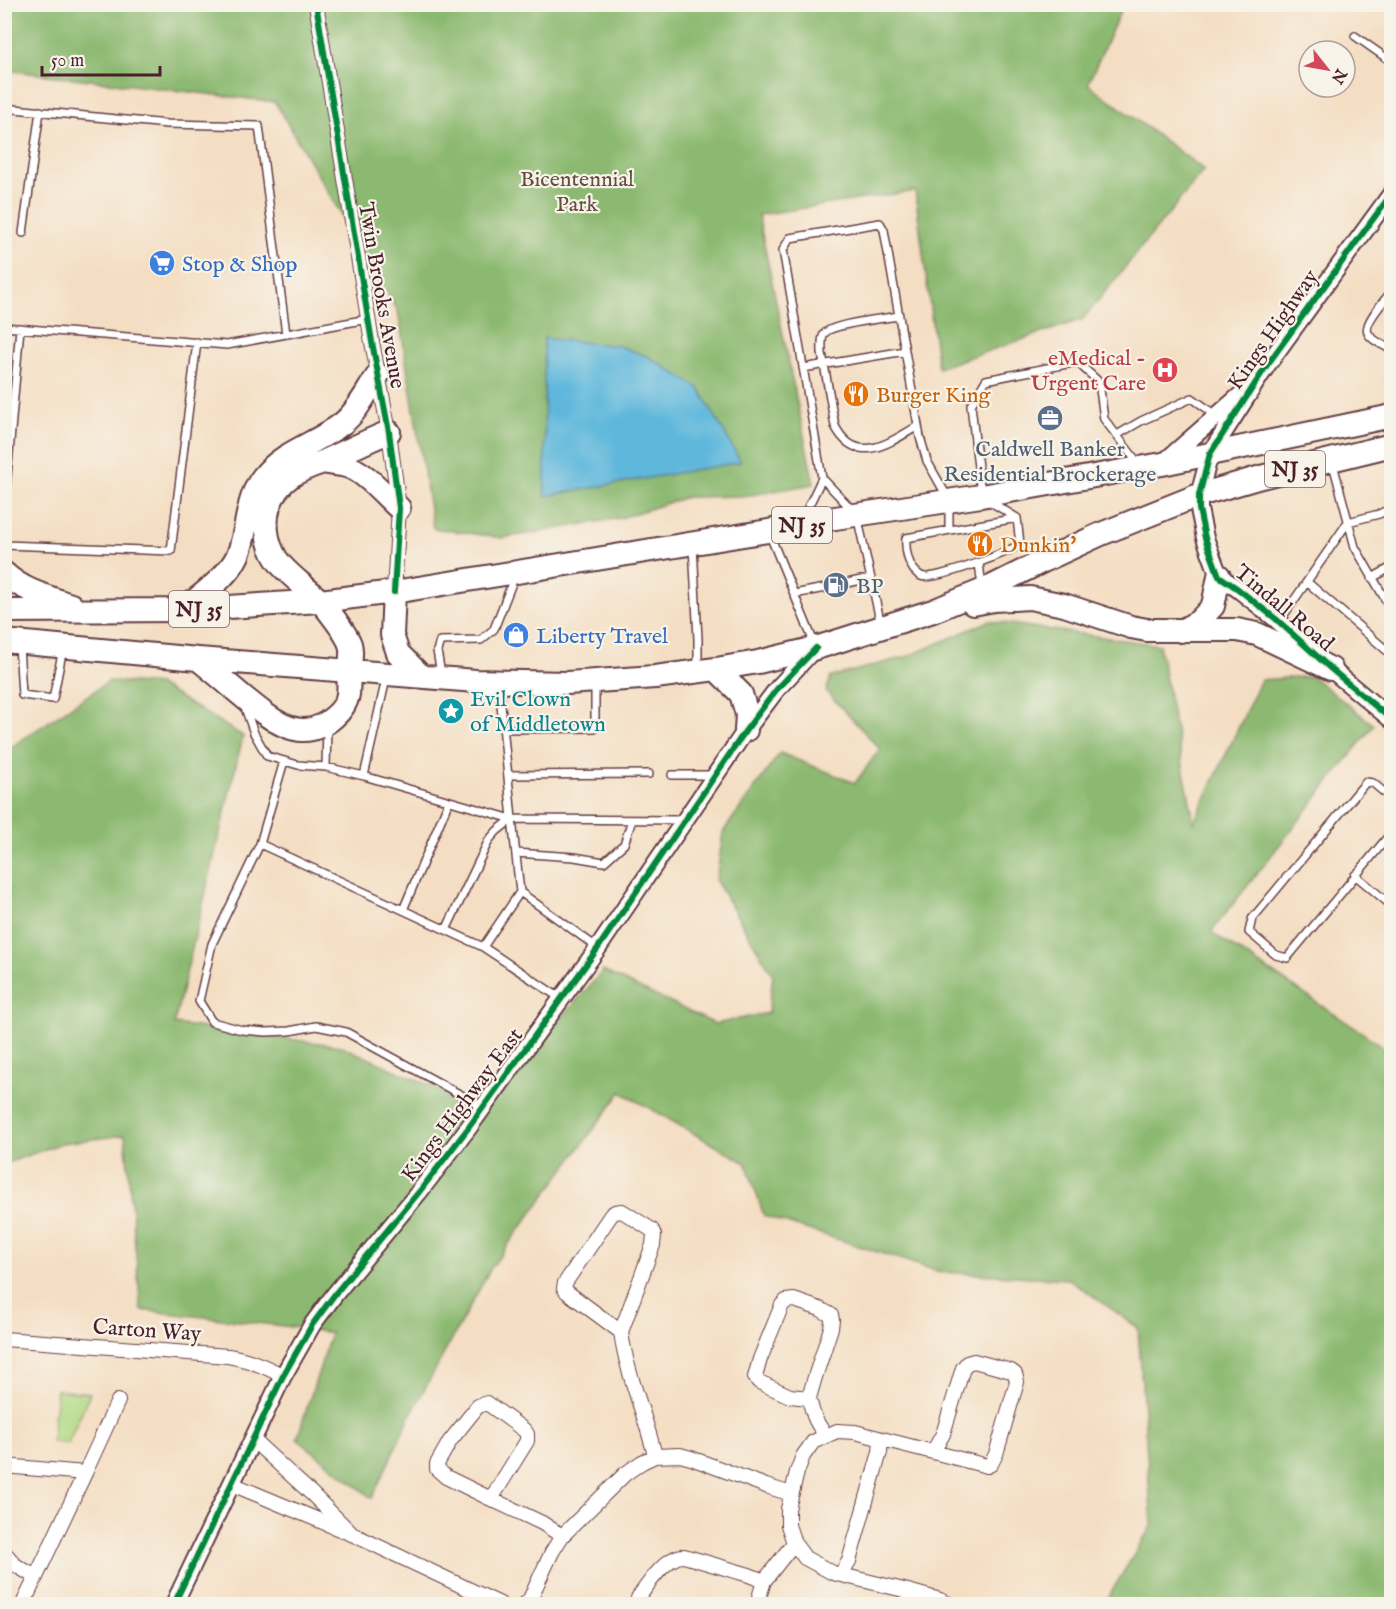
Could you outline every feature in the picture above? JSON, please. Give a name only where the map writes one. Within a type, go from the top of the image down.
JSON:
[{"type":"highway","points":[[183,610],[230,569],[241,546],[253,496],[261,479],[289,455],[352,415],[378,375]]},
{"type":"highway","name":"NJ 35","points":[[4,611],[183,610],[320,601],[394,592],[1152,466],[1392,416]]},
{"type":"highway","points":[[198,659],[282,726],[306,730],[318,728],[338,714],[348,694],[352,657],[350,644],[320,601],[280,565],[271,549],[266,519],[272,501],[282,485],[291,477],[306,468],[389,432]]},
{"type":"highway","name":"NJ 35","points":[[12,642],[198,659],[499,681],[567,683],[655,677],[707,670],[758,662],[816,648],[933,611],[982,591],[1101,534],[1199,495],[1392,445]]},
{"type":"highway","points":[[322,462],[347,466],[356,470],[399,508]]},
{"type":"highway","points":[[4,573],[13,581],[38,594],[93,612]]},
{"type":"highway","points":[[1181,631],[1199,621],[1213,606],[1219,576]]},
{"type":"highway","points":[[394,592],[392,635],[398,653],[431,677]]},
{"type":"highway","points":[[933,611],[994,600],[1030,598],[1064,605],[1147,630],[1237,630],[1257,634],[1331,669]]},
{"type":"highway","points":[[707,670],[741,694],[747,714],[746,730]]},
{"type":"street","name":"Twin Brooks Avenue","points":[[316,4],[389,432],[399,508],[394,592]]},
{"type":"street","name":"Kings Highway","points":[[1199,495],[1210,454],[1255,383],[1392,193]]},
{"type":"street","name":"Kings Highway","points":[[1152,466],[1255,383]]},
{"type":"street","name":"Tindall Road","points":[[1199,495],[1198,509],[1202,528],[1219,576],[1279,622],[1392,720]]},
{"type":"street","name":"Kings Highway East","points":[[174,1605],[283,1376],[312,1325],[419,1192],[483,1107],[598,948],[746,730],[777,689],[816,648]]},
{"type":"street","points":[[621,1332],[564,1288],[565,1283],[611,1215],[622,1211],[652,1230],[654,1235],[653,1245],[621,1332],[624,1358],[655,1456]]},
{"type":"street","points":[[809,1398],[790,1396],[759,1382],[755,1377],[782,1305],[786,1301],[794,1300],[831,1315],[831,1328],[809,1398],[813,1417],[826,1435]]},
{"type":"street","name":"Carton Way","points":[[4,1340],[236,1357],[283,1376]]},
{"type":"street","points":[[933,1452],[943,1434],[963,1368],[967,1363],[981,1362],[1015,1374],[1017,1382],[991,1464],[987,1466],[855,1432],[837,1431],[813,1442],[803,1456],[791,1494],[788,1525],[794,1543],[805,1558],[825,1569],[906,1598],[939,1600],[949,1605]]},
{"type":"street","points":[[23,1605],[118,1401]]},
{"type":"street","points":[[491,1499],[527,1441],[527,1434],[487,1403],[478,1406],[457,1432],[437,1464],[437,1469],[446,1477],[491,1499],[542,1523],[562,1536]]},
{"type":"street","points":[[840,1574],[849,1561],[880,1452],[881,1439]]},
{"type":"street","points":[[253,1440],[354,1535]]},
{"type":"street","points":[[525,1605],[562,1536],[625,1474],[655,1456],[680,1455],[691,1458],[791,1494]]},
{"type":"street","points":[[4,1466],[85,1473]]},
{"type":"street","points":[[232,1484],[354,1535],[500,1605]]},
{"type":"street","points":[[757,1605],[764,1581],[794,1543]]},
{"type":"street","points":[[4,1552],[18,1568],[36,1577]]},
{"type":"street","points":[[639,1605],[638,1598],[650,1582],[677,1556],[684,1556],[764,1581]]},
{"type":"lane","points":[[1355,36],[1392,62]]},
{"type":"lane","points":[[4,108],[167,124],[260,126],[286,334]]},
{"type":"lane","points":[[23,232],[40,111]]},
{"type":"lane","points":[[882,627],[856,515],[822,478],[783,250],[790,238],[880,223],[884,230],[920,437],[927,461],[950,500],[949,529]]},
{"type":"lane","points":[[1392,291],[1369,321],[1367,329],[1371,337],[1392,350]]},
{"type":"lane","points":[[899,316],[827,330],[823,334],[822,341],[824,365],[835,426],[838,433],[849,444],[863,448],[880,447],[918,426]]},
{"type":"lane","points":[[4,327],[227,345],[368,319]]},
{"type":"lane","points":[[4,510],[20,328]]},
{"type":"lane","points":[[4,545],[171,551],[196,342]]},
{"type":"lane","points":[[803,368],[906,351]]},
{"type":"lane","points":[[1017,518],[981,496],[971,405],[986,380],[1077,362],[1099,382],[1104,419],[1116,435],[1152,466]]},
{"type":"lane","points":[[1116,435],[1192,398],[1216,415]]},
{"type":"lane","points":[[1332,460],[1354,547],[1392,611]]},
{"type":"lane","points":[[800,525],[822,478]]},
{"type":"lane","points":[[1279,622],[1348,522],[1392,508]]},
{"type":"lane","points":[[1017,518],[1020,544],[979,563],[944,574],[921,576],[912,567],[905,550],[906,538],[1017,518]]},
{"type":"lane","points":[[768,531],[816,648]]},
{"type":"lane","points":[[693,543],[698,639],[707,670]]},
{"type":"lane","points":[[979,563],[982,591]]},
{"type":"lane","points":[[1372,578],[1392,567]]},
{"type":"lane","points":[[431,677],[440,641],[481,640],[494,630],[516,573]]},
{"type":"lane","points":[[848,583],[871,578]]},
{"type":"lane","points":[[1307,582],[1392,655]]},
{"type":"lane","points":[[794,594],[825,588]]},
{"type":"lane","points":[[12,642],[22,695],[53,699],[63,647]]},
{"type":"lane","points":[[364,776],[387,674]]},
{"type":"lane","points":[[483,947],[520,892],[499,681]]},
{"type":"lane","points":[[503,729],[595,728],[595,681]]},
{"type":"lane","points":[[241,694],[254,733],[267,756],[298,765],[326,767],[364,776],[512,819],[685,820]]},
{"type":"lane","points":[[326,767],[328,723]]},
{"type":"lane","points":[[284,761],[260,844],[212,944],[199,1001],[212,1022],[242,1030],[289,1031],[316,1026],[346,1032],[483,1107]]},
{"type":"lane","points":[[508,775],[649,774]]},
{"type":"lane","points":[[672,775],[716,775]]},
{"type":"lane","points":[[1392,799],[1373,783],[1366,782],[1252,919],[1249,932],[1276,955],[1287,958],[1392,832]]},
{"type":"lane","points":[[403,910],[449,801]]},
{"type":"lane","points":[[446,930],[489,840],[512,819]]},
{"type":"lane","points":[[516,853],[604,862],[624,844],[632,820]]},
{"type":"lane","points":[[260,844],[483,947],[561,999]]},
{"type":"lane","points":[[1354,875],[1392,906]]},
{"type":"lane","points":[[520,892],[598,948]]},
{"type":"green space","name":"Bicentennial Park","points":[[4,5],[1123,5],[1088,84],[1204,170],[1083,319],[938,368],[915,191],[758,215],[814,484],[745,496],[687,497],[620,518],[503,538],[433,528],[398,311],[275,102],[5,70]]},
{"type":"green space","points":[[989,621],[1159,645],[1194,822],[1261,680],[1311,676],[1374,725],[1211,932],[1391,1052],[1391,1604],[1104,1604],[1152,1525],[1138,1328],[1069,1279],[940,1272],[764,1216],[746,1163],[621,1092],[491,1268],[412,1412],[372,1498],[297,1439],[331,1333],[141,1310],[125,1135],[62,1143],[5,1164],[4,752],[109,681],[159,685],[243,736],[174,1024],[341,1046],[481,1108],[603,971],[715,1024],[768,1013],[773,975],[716,881],[723,832],[780,753],[855,783],[880,749],[826,691],[831,677],[909,656]]},
{"type":"green space","points":[[57,1390],[90,1393],[68,1443],[52,1442]]},
{"type":"water","points":[[544,338],[619,346],[649,357],[699,388],[741,462],[545,496]]},
{"type":"cycle path","points":[[316,4],[389,432],[399,508],[394,592]]},
{"type":"cycle path","points":[[1392,193],[1267,365],[1210,454],[1199,495],[1199,509],[1205,538],[1219,576],[1276,619],[1392,720]]},
{"type":"cycle path","points":[[174,1604],[283,1376],[312,1325],[469,1127],[598,948],[746,730],[777,689],[816,648]]},
{"type":"place","name":"Stop & Shop","points":[[162,263]]},
{"type":"place","name":"eMedical - Urgent Care","points":[[1165,370]]},
{"type":"place","name":"Burger King","points":[[856,394]]},
{"type":"place","name":"Caldwell Banker Residential Brockerage","points":[[1050,418]]},
{"type":"place","name":"Dunkin'","points":[[980,544]]},
{"type":"place","name":"BP","points":[[836,585]]},
{"type":"place","name":"Liberty Travel","points":[[516,635]]},
{"type":"place","name":"Evil Clown of Middletown","points":[[451,711]]}]
